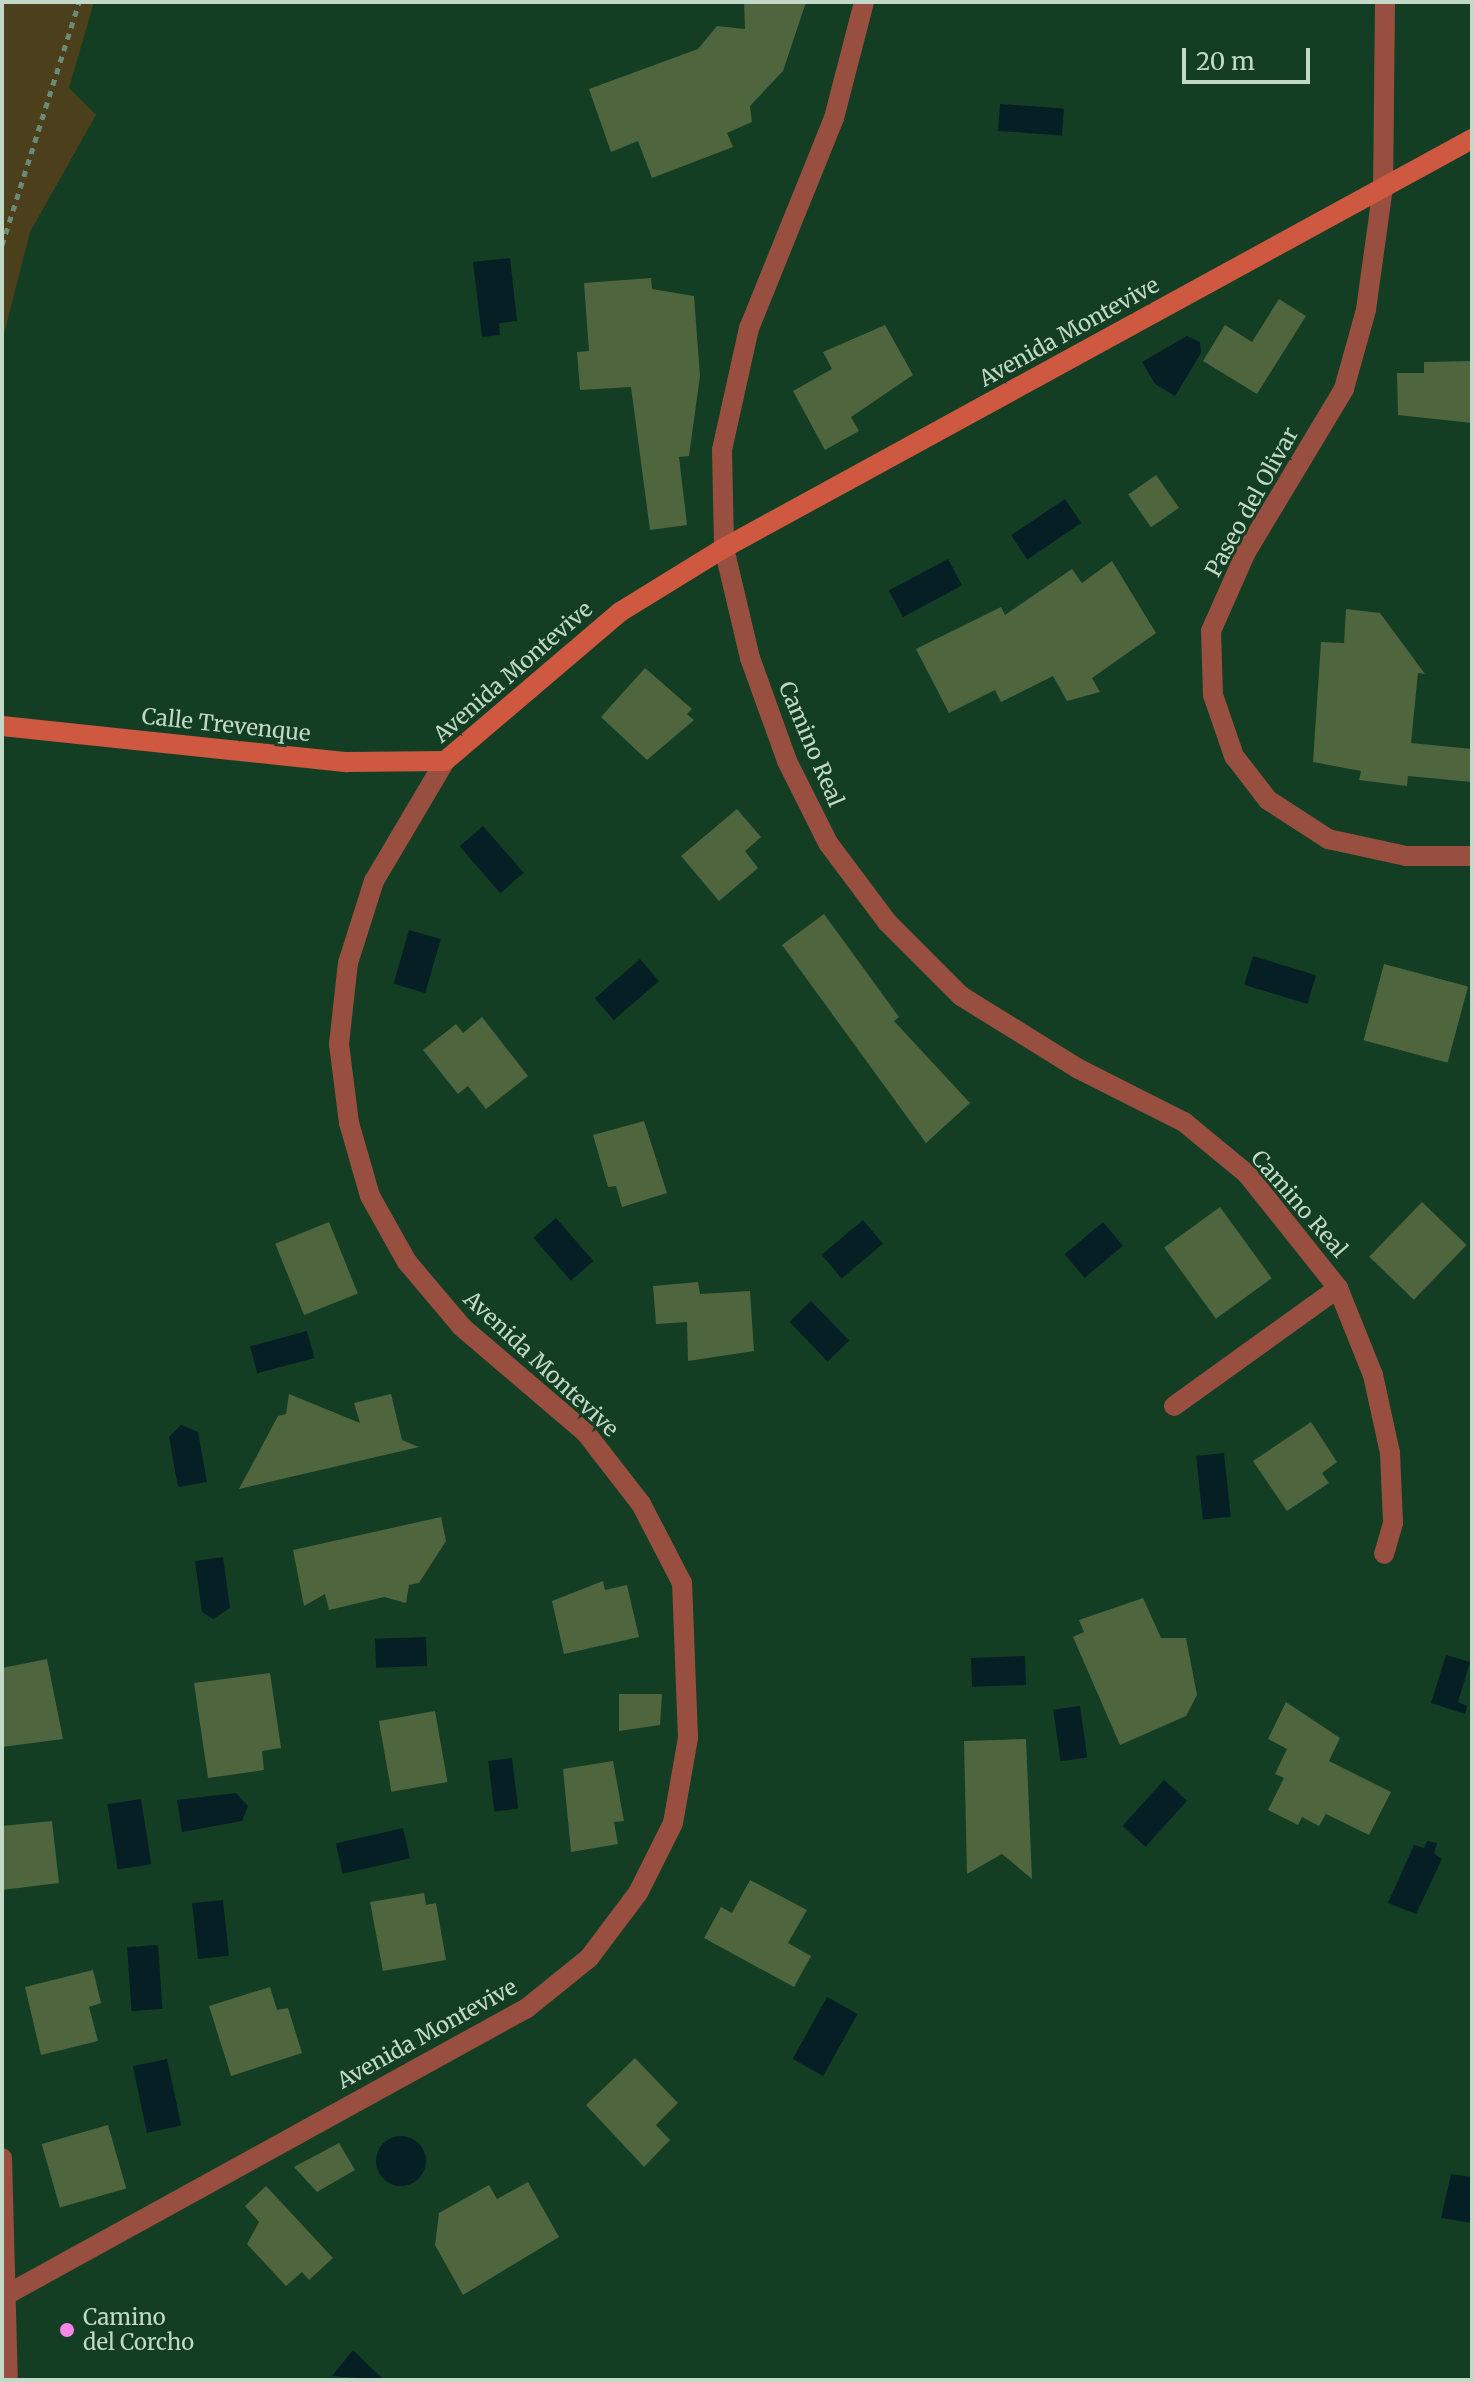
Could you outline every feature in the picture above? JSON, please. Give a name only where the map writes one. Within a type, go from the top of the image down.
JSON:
[{"type":"street","name":"Camino Real","points":[[864,2],[834,118],[749,328],[722,450],[724,548],[750,658],[787,761],[828,843],[887,922],[961,996],[1077,1068],[1184,1122],[1247,1174],[1338,1288],[1373,1375],[1390,1453],[1393,1523],[1384,1554]]},
{"type":"street","name":"Paseo del Olivar","points":[[1385,2],[1383,187],[1366,310],[1344,389],[1246,552],[1211,631],[1213,695],[1234,756],[1268,800],[1328,839],[1406,856],[1472,856]]},
{"type":"street","name":"Avenida Montevive","points":[[6,2295],[527,2008],[589,1958],[638,1893],[673,1823],[688,1738],[682,1583],[641,1504],[586,1433],[462,1327],[407,1262],[370,1196],[349,1123],[339,1044],[348,963],[374,881],[445,761],[620,612],[724,548],[1472,139]]},
{"type":"street","name":"Calle Trevenque","points":[[2,726],[347,762],[445,761]]},
{"type":"street","name":"Camino Real","points":[[1174,1406],[1338,1288]]},
{"type":"street","points":[[2,2158],[8,2380]]},
{"type":"path","points":[[2,245],[79,2]]},
{"type":"shaded area","points":[[2,2],[94,2],[69,88],[96,115],[30,232],[2,342]]},
{"type":"water","points":[[1000,104],[1064,108],[1062,135],[998,131]]},
{"type":"water","points":[[510,258],[517,321],[499,323],[500,335],[482,337],[473,262]]},
{"type":"water","points":[[1187,336],[1200,342],[1201,353],[1175,396],[1155,384],[1142,362]]},
{"type":"water","points":[[1065,499],[1081,523],[1027,559],[1011,535]]},
{"type":"water","points":[[948,559],[962,585],[903,617],[889,590]]},
{"type":"water","points":[[483,826],[524,873],[500,893],[460,846]]},
{"type":"water","points":[[409,930],[441,939],[425,993],[394,984]]},
{"type":"water","points":[[1253,956],[1316,975],[1307,1004],[1244,985]]},
{"type":"water","points":[[640,959],[659,981],[614,1020],[595,998]]},
{"type":"water","points":[[556,1218],[593,1261],[571,1281],[533,1238]]},
{"type":"water","points":[[863,1220],[883,1244],[842,1278],[822,1255]]},
{"type":"water","points":[[1103,1222],[1123,1246],[1085,1278],[1065,1254]]},
{"type":"water","points":[[811,1301],[849,1341],[828,1361],[789,1322]]},
{"type":"water","points":[[307,1331],[314,1358],[257,1373],[250,1346]]},
{"type":"water","points":[[181,1425],[198,1432],[207,1482],[178,1487],[169,1437]]},
{"type":"water","points":[[1224,1453],[1231,1517],[1203,1520],[1196,1456]]},
{"type":"water","points":[[223,1557],[230,1608],[213,1619],[202,1612],[195,1561]]},
{"type":"water","points":[[426,1637],[427,1666],[376,1668],[375,1639]]},
{"type":"water","points":[[1446,1655],[1470,1662],[1458,1702],[1467,1706],[1465,1714],[1431,1703]]},
{"type":"water","points":[[1025,1656],[1026,1685],[972,1687],[971,1658]]},
{"type":"water","points":[[1080,1706],[1087,1757],[1060,1761],[1053,1710]]},
{"type":"water","points":[[512,1758],[518,1809],[494,1812],[488,1761]]},
{"type":"water","points":[[1164,1780],[1187,1801],[1146,1847],[1123,1826]]},
{"type":"water","points":[[236,1793],[248,1806],[242,1821],[182,1832],[177,1800]]},
{"type":"water","points":[[141,1799],[151,1864],[118,1870],[107,1804]]},
{"type":"water","points":[[403,1828],[410,1858],[343,1874],[336,1844]]},
{"type":"water","points":[[1427,1841],[1437,1843],[1434,1853],[1442,1859],[1416,1914],[1388,1903],[1414,1845],[1424,1848]]},
{"type":"water","points":[[223,1900],[229,1956],[198,1959],[192,1903]]},
{"type":"water","points":[[158,1945],[162,2009],[132,2011],[127,1947]]},
{"type":"water","points":[[827,1997],[858,2014],[823,2076],[793,2059]]},
{"type":"water","points":[[167,2059],[181,2126],[147,2133],[133,2066]]},
{"type":"water","points":[[391,2137],[411,2137],[425,2151],[425,2171],[411,2185],[391,2185],[377,2171],[377,2151]]},
{"type":"water","points":[[1451,2174],[1472,2177],[1472,2223],[1441,2218]]},
{"type":"water","points":[[353,2350],[384,2380],[332,2376]]},
{"type":"building","points":[[744,2],[806,2],[783,71],[750,106],[752,122],[727,133],[733,147],[652,178],[638,141],[611,152],[589,89],[698,49],[717,26],[745,29]]},
{"type":"building","points":[[651,278],[652,289],[694,296],[700,376],[689,456],[679,457],[687,525],[650,530],[631,387],[580,390],[577,352],[589,351],[584,283]]},
{"type":"building","points":[[1279,299],[1306,316],[1257,394],[1203,361],[1225,325],[1252,342]]},
{"type":"building","points":[[885,325],[913,375],[851,417],[859,431],[825,450],[793,391],[832,369],[823,352]]},
{"type":"building","points":[[1472,361],[1472,423],[1398,415],[1397,373],[1424,373],[1424,362]]},
{"type":"building","points":[[1156,475],[1179,508],[1151,527],[1128,495]]},
{"type":"building","points":[[1112,561],[1156,633],[1092,678],[1100,692],[1067,701],[1053,676],[1001,702],[995,690],[949,713],[916,649],[1001,607],[1005,615],[1072,569],[1082,583]]},
{"type":"building","points":[[1346,609],[1380,613],[1425,674],[1418,673],[1411,743],[1472,749],[1472,782],[1408,776],[1407,786],[1359,780],[1361,771],[1313,762],[1321,642],[1344,643]]},
{"type":"building","points":[[645,668],[692,709],[687,714],[694,720],[647,760],[601,717]]},
{"type":"building","points":[[737,809],[761,837],[745,851],[758,868],[719,901],[681,856]]},
{"type":"building","points":[[824,914],[899,1017],[894,1021],[970,1103],[926,1143],[782,945]]},
{"type":"building","points":[[1384,964],[1468,987],[1448,1063],[1364,1040]]},
{"type":"building","points":[[482,1017],[528,1076],[486,1109],[468,1086],[458,1094],[423,1050],[456,1024],[463,1033]]},
{"type":"building","points":[[644,1121],[667,1193],[622,1207],[616,1186],[608,1187],[593,1135]]},
{"type":"building","points":[[1422,1202],[1467,1245],[1414,1300],[1369,1257]]},
{"type":"building","points":[[1220,1207],[1272,1278],[1216,1319],[1164,1248]]},
{"type":"building","points":[[329,1222],[358,1293],[304,1315],[275,1244]]},
{"type":"building","points":[[698,1282],[700,1294],[750,1291],[754,1351],[688,1361],[687,1322],[656,1324],[653,1286]]},
{"type":"building","points":[[289,1394],[360,1423],[354,1403],[391,1394],[402,1440],[419,1447],[239,1489],[278,1416],[286,1414]]},
{"type":"building","points":[[1311,1422],[1337,1462],[1322,1473],[1329,1483],[1287,1511],[1253,1461]]},
{"type":"building","points":[[441,1517],[446,1541],[419,1583],[409,1585],[406,1603],[384,1597],[329,1610],[325,1594],[304,1606],[293,1550]]},
{"type":"building","points":[[603,1581],[605,1590],[627,1585],[639,1637],[564,1654],[552,1601]]},
{"type":"building","points":[[1143,1598],[1161,1638],[1186,1638],[1197,1695],[1186,1716],[1120,1745],[1073,1637],[1084,1632],[1079,1620]]},
{"type":"building","points":[[47,1659],[63,1739],[2,1747],[2,1668]]},
{"type":"building","points":[[270,1673],[281,1748],[262,1751],[264,1770],[208,1778],[194,1683]]},
{"type":"building","points":[[619,1694],[662,1694],[660,1725],[619,1731]]},
{"type":"building","points":[[1286,1702],[1340,1738],[1329,1761],[1391,1792],[1369,1835],[1326,1814],[1319,1826],[1302,1817],[1298,1825],[1268,1810],[1284,1778],[1275,1774],[1287,1749],[1268,1739]]},
{"type":"building","points":[[435,1711],[448,1782],[391,1792],[379,1721]]},
{"type":"building","points":[[1026,1739],[1032,1879],[1002,1854],[967,1874],[964,1741]]},
{"type":"building","points":[[613,1761],[624,1821],[614,1822],[618,1844],[571,1852],[563,1769]]},
{"type":"building","points":[[52,1821],[59,1883],[2,1890],[2,1826]]},
{"type":"building","points":[[750,1880],[807,1910],[788,1943],[811,1956],[794,1987],[704,1938],[721,1907],[732,1913]]},
{"type":"building","points":[[424,1893],[426,1905],[436,1903],[446,1960],[383,1971],[370,1902]]},
{"type":"building","points":[[93,1970],[101,2003],[89,2007],[98,2041],[41,2055],[25,1987]]},
{"type":"building","points":[[270,1987],[277,2010],[288,2008],[302,2053],[231,2076],[209,2006]]},
{"type":"building","points":[[635,2058],[678,2103],[656,2125],[670,2140],[644,2167],[586,2105]]},
{"type":"building","points":[[108,2125],[126,2188],[60,2207],[42,2144]]},
{"type":"building","points":[[339,2143],[355,2170],[317,2192],[294,2167]]},
{"type":"building","points":[[528,2182],[559,2237],[463,2295],[435,2245],[439,2213],[489,2185],[497,2199]]},
{"type":"building","points":[[266,2186],[333,2258],[309,2280],[302,2272],[286,2286],[247,2244],[259,2222],[245,2206]]},
{"type":"place","name":"Camino del Corcho","points":[[67,2330]]}]
